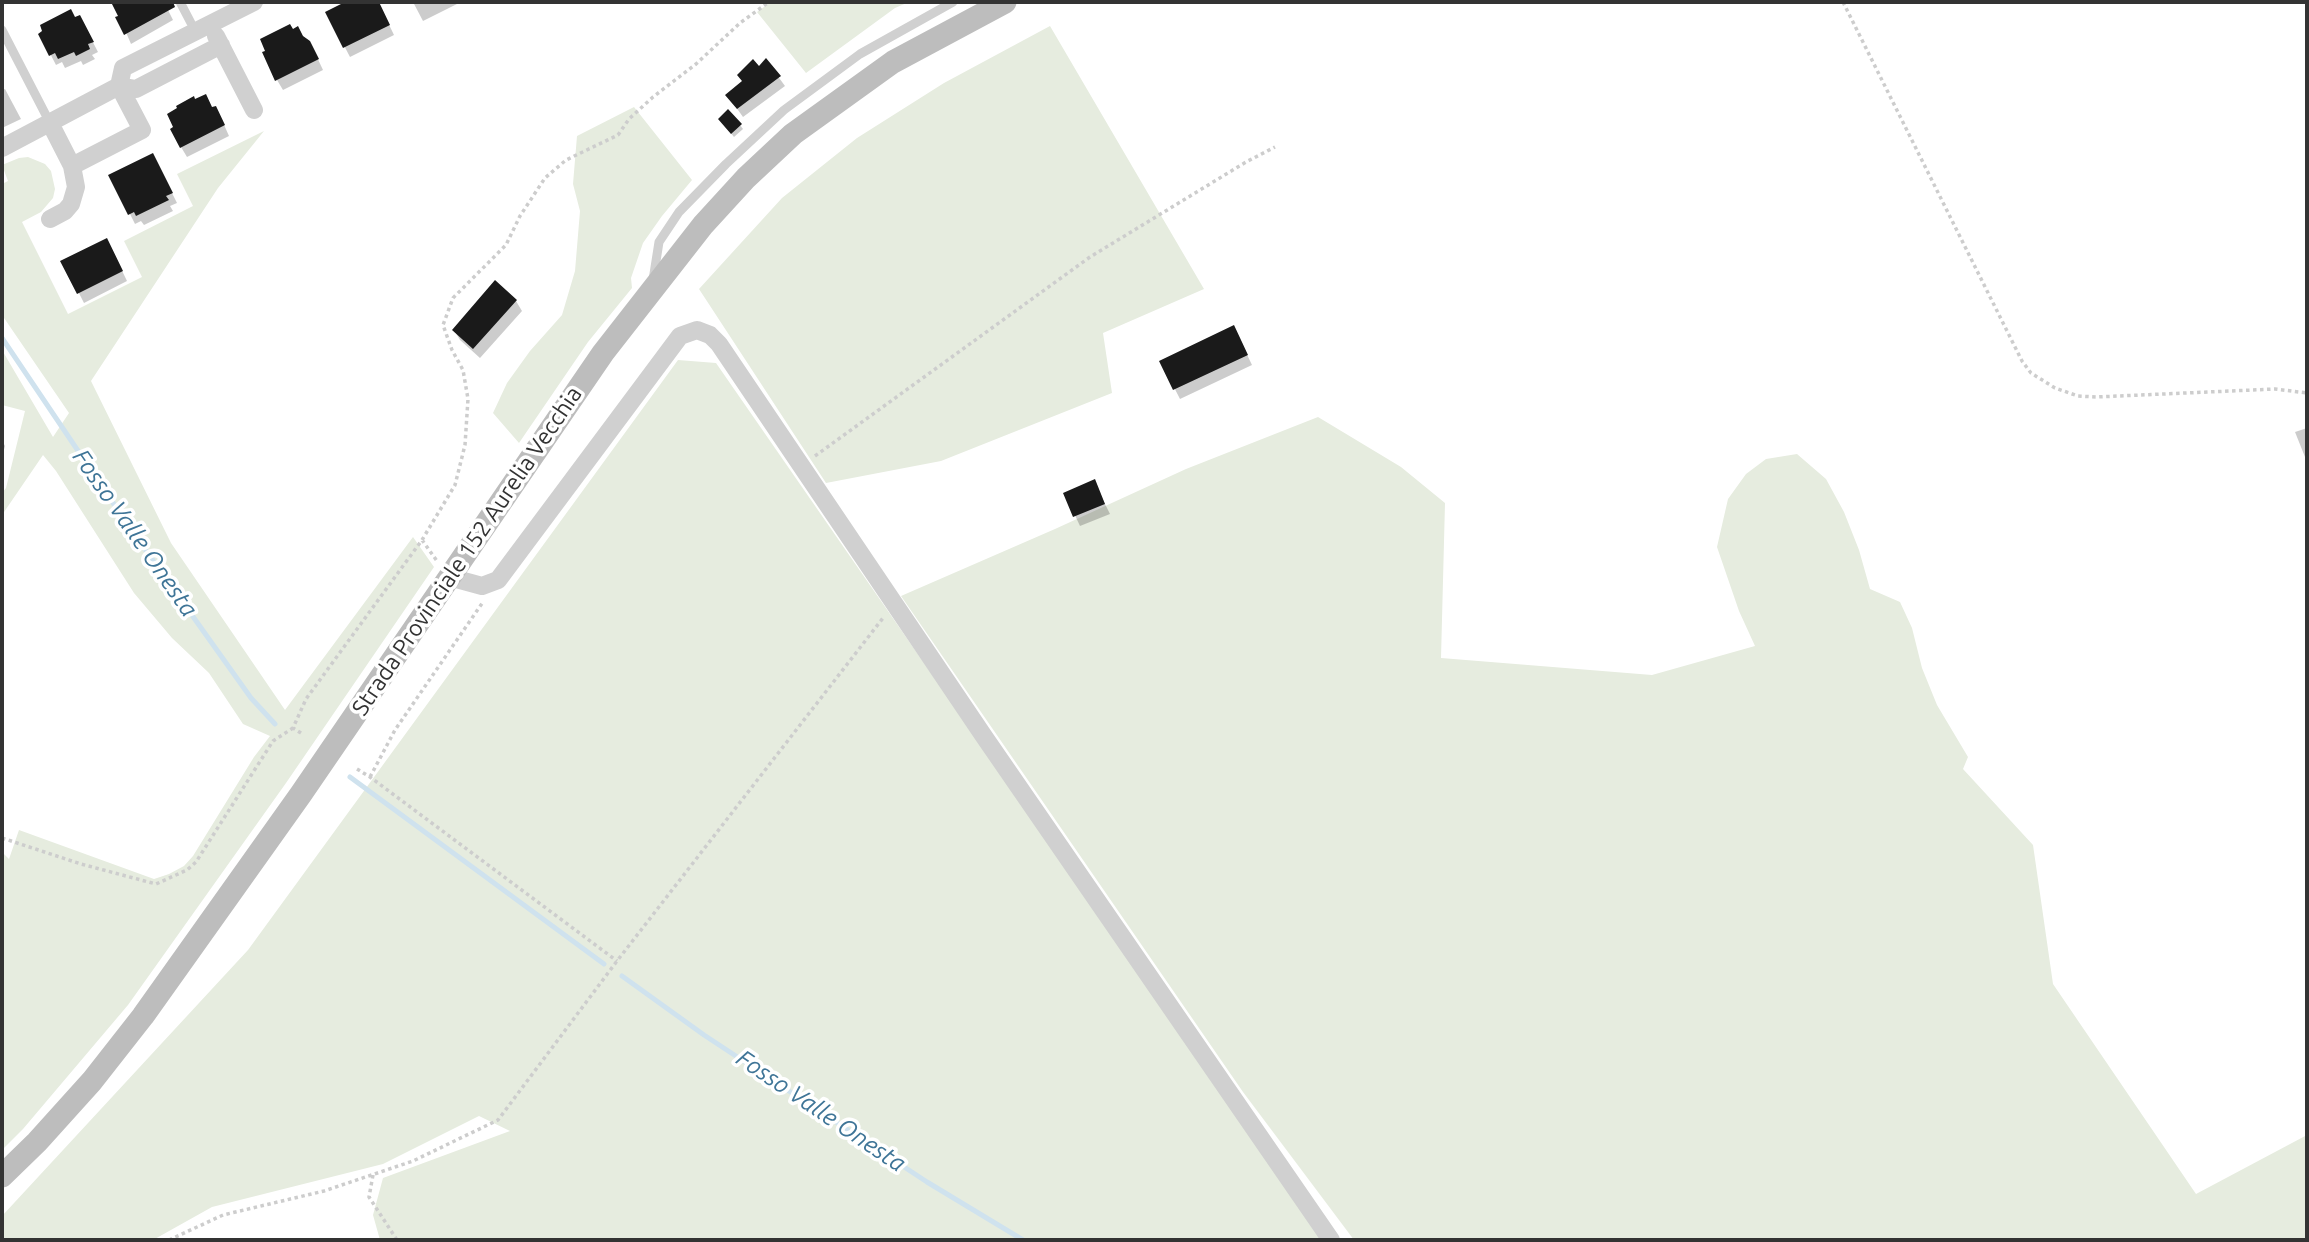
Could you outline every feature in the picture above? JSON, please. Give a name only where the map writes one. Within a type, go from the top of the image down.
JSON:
[{"type":"main road","name":"Strada Provinciale 152 Aurelia Vecchia","points":[[2,1176],[92,1081],[143,1016],[603,353],[703,225],[746,178],[793,134],[892,62],[1005,2]]},
{"type":"street","points":[[72,166],[142,130],[119,86],[123,68],[254,2]]},
{"type":"street","points":[[209,24],[254,110]]},
{"type":"street","points":[[2,148],[119,86],[136,89],[221,45]]},
{"type":"street","points":[[50,123],[72,166],[76,187],[75,196],[65,211],[50,219]]},
{"type":"street","points":[[449,578],[482,586],[498,580],[680,336],[697,330],[710,335],[719,344],[1331,1240]]},
{"type":"lane","points":[[180,2],[191,23]]},
{"type":"lane","points":[[651,292],[659,242],[679,212],[726,164],[784,110],[860,54],[953,2]]},
{"type":"lane","points":[[2,30],[50,123]]},
{"type":"path","points":[[2,838],[81,864],[156,884],[187,870],[196,862],[273,741],[293,728],[306,699],[422,540],[455,485],[465,445],[468,399],[463,370],[443,325],[453,298],[506,245],[520,216],[545,178],[566,160],[618,135],[629,119],[653,97],[768,2]]},
{"type":"path","points":[[1843,2],[2022,361],[2031,373],[2055,388],[2078,396],[2275,389],[2307,393]]},
{"type":"path","points":[[802,465],[1090,257],[1275,147]]},
{"type":"path","points":[[370,777],[395,730],[498,580]]},
{"type":"path","points":[[169,1240],[223,1214],[324,1191],[414,1161],[498,1120],[617,961],[883,617],[898,608]]},
{"type":"path","points":[[293,728],[301,733]]},
{"type":"path","points":[[357,769],[617,961]]},
{"type":"path","points":[[373,1175],[369,1196],[397,1240]]},
{"type":"shaded area","points":[[771,2],[909,2],[895,8],[806,73],[757,12]]},
{"type":"shaded area","points":[[1050,26],[1204,289],[1103,333],[1112,393],[941,461],[826,483],[699,289],[782,198],[857,138],[944,83]]},
{"type":"shaded area","points":[[634,107],[692,180],[643,243],[631,278],[632,288],[588,342],[519,443],[493,413],[507,383],[530,351],[562,315],[575,271],[580,211],[573,184],[577,136]]},
{"type":"shaded area","points":[[264,131],[218,188],[91,381],[171,543],[285,710],[413,537],[434,567],[286,783],[128,1005],[2,1150],[2,852],[9,859],[19,830],[154,879],[169,874],[184,866],[193,856],[254,757],[270,736],[243,724],[209,673],[172,638],[134,593],[43,455],[2,515],[2,493],[6,488],[25,411],[2,405],[2,350],[53,437],[69,413],[2,315],[2,184],[8,181],[2,165],[28,157],[45,164],[51,171],[55,189],[53,198],[41,212],[22,222],[68,314],[142,277],[124,241],[193,206],[177,174]]},
{"type":"shaded area","points":[[678,360],[716,363],[1324,1240],[380,1240],[373,1215],[383,1178],[510,1131],[479,1116],[383,1164],[212,1207],[153,1240],[2,1240],[2,1216],[248,950]]},
{"type":"shaded area","points":[[1318,417],[1401,467],[1445,503],[1441,658],[1652,675],[1755,646],[1739,611],[1717,547],[1728,499],[1746,474],[1766,459],[1797,454],[1826,479],[1844,512],[1870,589],[1900,602],[1912,628],[1922,668],[1937,705],[1968,757],[1963,769],[2033,845],[2053,984],[2196,1194],[2307,1135],[2307,1240],[1354,1240],[1243,1092],[901,596],[1186,469]]},
{"type":"building","points":[[111,2],[173,2],[175,7],[124,35]]},
{"type":"building","points":[[345,2],[379,2],[390,25],[343,48],[325,12]]},
{"type":"building","points":[[71,9],[75,17],[80,15],[94,42],[88,44],[90,49],[76,56],[74,52],[58,59],[55,53],[49,56],[38,34],[42,31],[40,25]]},
{"type":"building","points":[[290,24],[293,29],[298,26],[319,59],[275,81],[262,52],[265,51],[260,39]]},
{"type":"building","points":[[766,58],[781,76],[737,109],[725,95],[742,81],[737,75],[753,59],[759,66]]},
{"type":"building","points":[[206,94],[212,107],[216,106],[225,125],[180,148],[170,129],[173,127],[167,114],[194,96],[195,99]]},
{"type":"building","points":[[728,109],[742,124],[731,134],[718,119]]},
{"type":"building","points":[[153,153],[173,193],[166,196],[169,200],[136,216],[134,212],[128,215],[108,175]]},
{"type":"building","points":[[107,238],[123,271],[77,294],[60,261]]},
{"type":"building","points":[[495,280],[517,300],[473,349],[452,330]]},
{"type":"building","points":[[1234,325],[1248,355],[1173,390],[1159,361]]},
{"type":"building","points":[[1095,479],[1105,504],[1073,517],[1063,493]]},
{"type":"waterway","name":"Fosso Valle Onesta","points":[[2,338],[132,531],[251,698],[275,724]]},
{"type":"waterway","name":"Fosso Valle Onesta","points":[[350,777],[604,964]]},
{"type":"waterway","name":"Fosso Valle Onesta","points":[[622,976],[704,1035],[927,1182],[1023,1240]]}]
